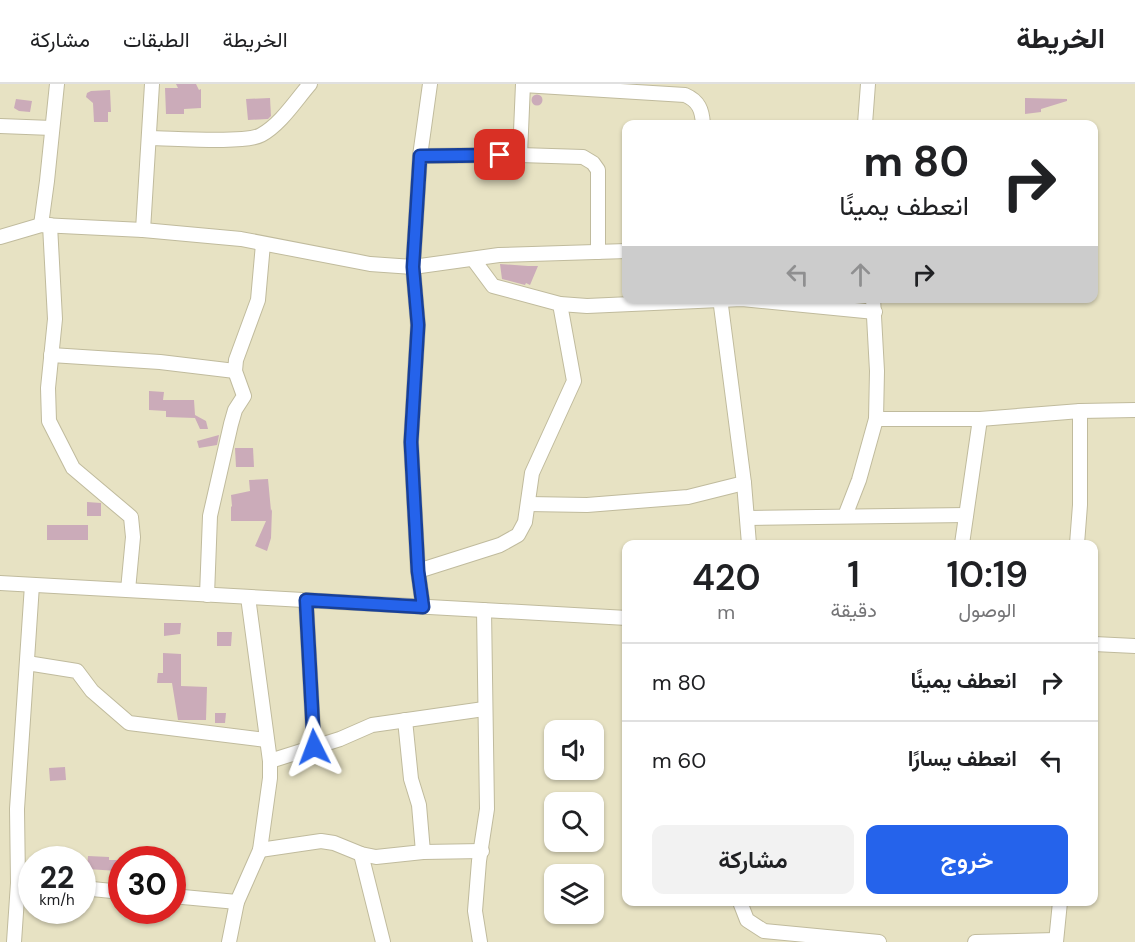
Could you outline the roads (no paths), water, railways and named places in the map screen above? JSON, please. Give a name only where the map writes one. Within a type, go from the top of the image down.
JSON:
[{"type":"street","points":[[57,84],[45,225],[55,312],[48,388],[49,422],[73,468],[131,517],[133,537],[128,591]]},
{"type":"street","points":[[142,230],[152,84]]},
{"type":"street","points":[[149,138],[242,139],[259,136],[272,127],[310,84]]},
{"type":"street","points":[[423,607],[418,571],[411,442],[418,325],[413,267],[420,156],[430,84]]},
{"type":"street","points":[[865,120],[868,84]]},
{"type":"street","points":[[520,155],[523,85],[685,95],[695,99],[702,111],[703,120]]},
{"type":"street","points":[[0,126],[52,128]]},
{"type":"street","points":[[420,156],[583,157],[593,163],[598,170],[597,252]]},
{"type":"street","points":[[0,237],[45,225],[142,230],[241,239],[370,264],[413,267],[499,255],[622,251]]},
{"type":"street","points":[[207,595],[210,516],[231,424],[235,410],[244,396],[235,370],[236,360],[258,300],[263,244]]},
{"type":"street","points":[[473,259],[493,286],[560,304],[588,306],[645,303]]},
{"type":"street","points":[[721,303],[744,483],[749,540]]},
{"type":"street","points":[[830,303],[874,305],[877,371],[876,419],[859,480],[845,516]]},
{"type":"street","points":[[418,571],[500,545],[518,535],[525,522],[532,473],[574,381],[560,304]]},
{"type":"street","points":[[51,355],[160,362],[235,370]]},
{"type":"street","points":[[876,419],[980,419],[1080,411],[1135,410]]},
{"type":"street","points":[[1077,540],[1080,505],[1080,411]]},
{"type":"street","points":[[963,540],[980,419]]},
{"type":"street","points":[[528,504],[587,505],[688,497],[744,483]]},
{"type":"street","points":[[747,518],[966,515]]},
{"type":"street","points":[[0,584],[622,618]]},
{"type":"street","points":[[21,846],[17,809],[32,585]]},
{"type":"street","points":[[229,942],[237,902],[260,850],[270,778],[270,761],[248,597]]},
{"type":"street","points":[[306,600],[314,747]]},
{"type":"street","points":[[480,942],[474,911],[487,809],[484,610]]},
{"type":"street","points":[[1098,644],[1135,646]]},
{"type":"street","points":[[27,663],[77,671],[92,691],[129,723],[266,740]]},
{"type":"street","points":[[270,761],[340,739],[372,725],[484,709]]},
{"type":"street","points":[[405,720],[411,779],[419,805],[423,852]]},
{"type":"street","points":[[260,850],[321,840],[361,854],[385,857],[423,852],[482,851]]},
{"type":"street","points":[[361,854],[383,942]]},
{"type":"street","points":[[186,897],[237,902]]},
{"type":"street","points":[[742,906],[747,920],[764,930],[879,942]]},
{"type":"street","points":[[975,942],[1056,941],[1060,906]]},
{"type":"street","points":[[14,942],[18,921]]}]
